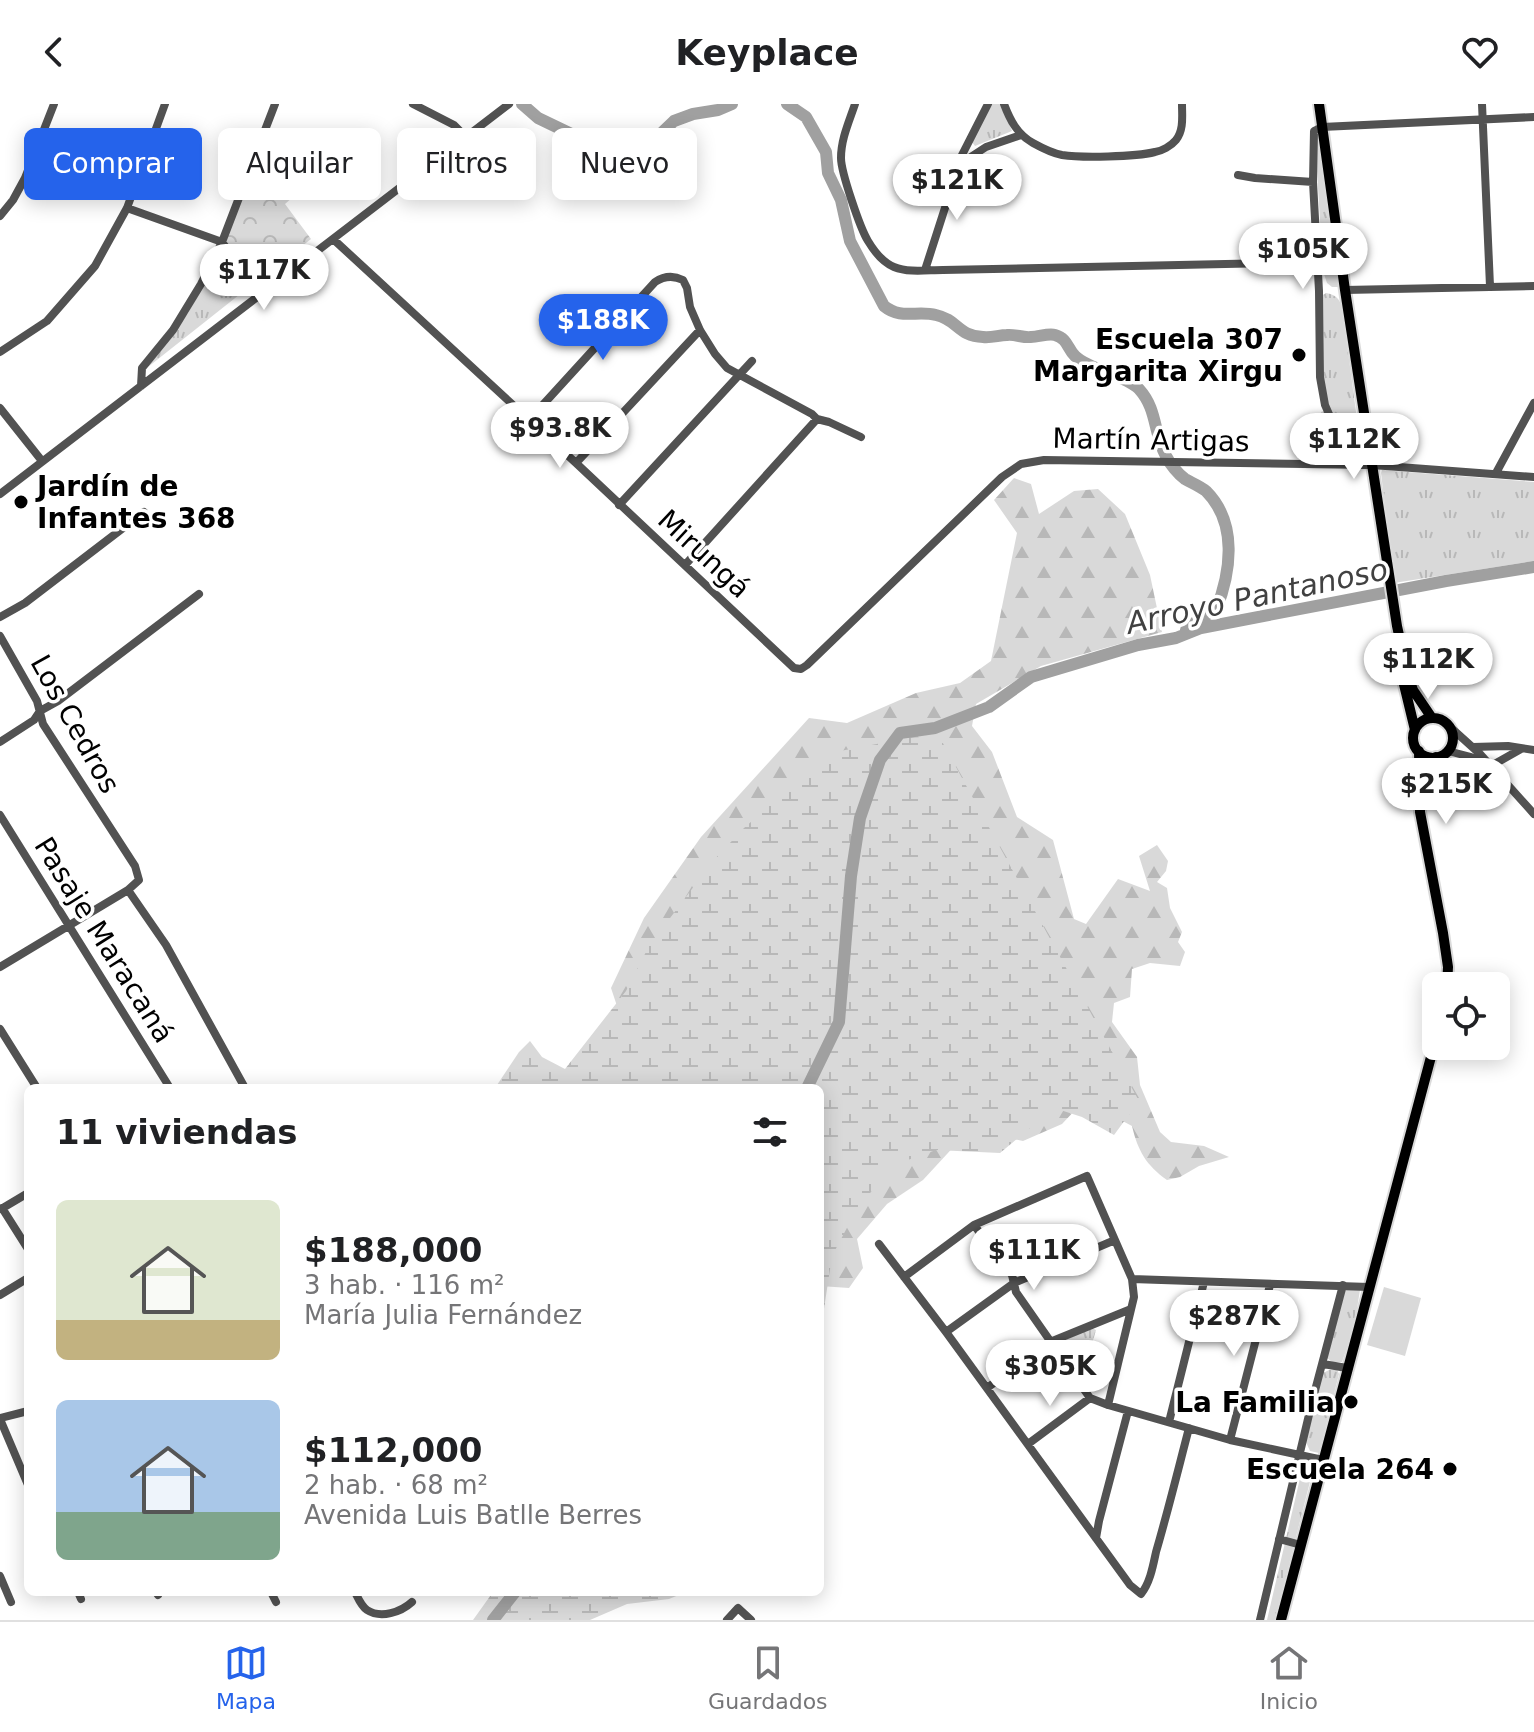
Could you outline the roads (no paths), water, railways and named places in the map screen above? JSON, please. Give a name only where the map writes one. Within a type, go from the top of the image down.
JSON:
[{"type":"main road","points":[[1319,104],[1396,621],[1413,690],[1432,718]]},
{"type":"main road","points":[[1396,621],[1402,677],[1415,730],[1414,741],[1419,751],[1420,812],[1448,972]]},
{"type":"main road","points":[[1415,730],[1422,721],[1432,718],[1439,718],[1452,730],[1453,741],[1448,751],[1436,757],[1419,751]]},
{"type":"main road","points":[[1430,857],[1432,850],[1426,790],[1436,757]]},
{"type":"main road","points":[[1281,1620],[1430,1060]]},
{"type":"street","points":[[0,216],[25,178],[54,104]]},
{"type":"street","points":[[0,352],[47,321],[95,266],[127,208],[165,104]]},
{"type":"street","points":[[141,386],[142,368],[173,330],[222,242],[275,104]]},
{"type":"street","points":[[413,104],[427,107],[457,128]]},
{"type":"street","points":[[476,128],[509,104]]},
{"type":"street","points":[[855,104],[842,146],[841,162],[866,239],[879,256],[893,267],[925,270],[1317,262]]},
{"type":"street","points":[[925,270],[959,164],[988,104]]},
{"type":"street","points":[[1004,104],[1021,135],[1042,148],[1066,156],[1159,152],[1175,142],[1180,134],[1182,104]]},
{"type":"street","points":[[1482,104],[1490,286]]},
{"type":"street","points":[[1355,465],[1332,422],[1322,390],[1313,182],[1314,131],[1322,127],[1534,117]]},
{"type":"street","points":[[959,164],[986,147],[1021,135]]},
{"type":"street","points":[[1238,175],[1313,182]]},
{"type":"street","points":[[0,494],[397,189]]},
{"type":"street","points":[[127,208],[222,242],[261,295]]},
{"type":"street","name":"Mirungá","points":[[333,239],[794,668],[801,669]]},
{"type":"street","points":[[529,420],[655,282],[662,277],[672,277],[683,280],[700,330],[727,368],[817,419],[861,437]]},
{"type":"street","points":[[1345,290],[1534,286]]},
{"type":"street","points":[[576,463],[700,330]]},
{"type":"street","points":[[619,505],[752,361]]},
{"type":"street","points":[[1496,473],[1534,403]]},
{"type":"street","points":[[0,408],[42,461]]},
{"type":"street","points":[[685,565],[817,419]]},
{"type":"street","name":"Martín Artigas","points":[[801,669],[1021,464],[1044,460],[1372,465],[1534,477]]},
{"type":"street","points":[[0,617],[25,603],[144,512]]},
{"type":"street","points":[[0,742],[34,720],[40,711],[58,701],[199,594]]},
{"type":"street","name":"Los Cedros","points":[[0,636],[37,701],[43,724],[139,874],[139,880],[128,890]]},
{"type":"street","points":[[1449,726],[1473,747],[1534,814]]},
{"type":"street","points":[[1473,747],[1508,746],[1534,750]]},
{"type":"street","points":[[1491,766],[1521,749]]},
{"type":"street","points":[[1448,751],[1491,766]]},
{"type":"street","name":"Pasaje Maracaná","points":[[0,815],[167,1084]]},
{"type":"street","points":[[0,967],[128,890],[166,945],[243,1084]]},
{"type":"street","points":[[0,1029],[34,1084]]},
{"type":"street","points":[[904,1277],[974,1225],[1087,1176],[1132,1279],[1134,1297],[1108,1405]]},
{"type":"street","points":[[24,1195],[1,1209],[24,1243]]},
{"type":"street","points":[[974,1225],[1012,1275],[1016,1292],[1090,1398],[1230,1440],[1323,1460]]},
{"type":"street","points":[[946,1332],[1014,1283],[1115,1240]]},
{"type":"street","points":[[879,1244],[1130,1585],[1141,1594],[1149,1577],[1189,1428]]},
{"type":"street","points":[[1132,1279],[1369,1287]]},
{"type":"street","points":[[0,1295],[24,1280]]},
{"type":"street","points":[[1169,1422],[1204,1282]]},
{"type":"street","points":[[1230,1440],[1270,1285]]},
{"type":"street","points":[[1260,1620],[1343,1285]]},
{"type":"street","points":[[987,1388],[1050,1342],[1131,1309]]},
{"type":"street","points":[[1323,1364],[1347,1368]]},
{"type":"street","points":[[1028,1444],[1090,1398]]},
{"type":"street","points":[[1096,1538],[1128,1411]]},
{"type":"street","points":[[24,1412],[0,1418],[24,1475]]},
{"type":"street","points":[[1279,1539],[1301,1545]]},
{"type":"street","points":[[0,1576],[11,1602]]},
{"type":"street","points":[[273,1596],[276,1602]]},
{"type":"street","points":[[357,1596],[368,1611],[390,1614],[412,1602]]},
{"type":"street","points":[[727,1620],[738,1608],[751,1620]]},
{"type":"waterway","points":[[522,104],[538,118],[617,156],[649,145],[674,121],[732,104]]},
{"type":"waterway","points":[[787,104],[806,117],[826,152],[828,173],[841,200],[850,241],[884,306],[897,313],[943,317],[975,336],[1055,335],[1081,361],[1139,389],[1149,405],[1162,447],[1174,469],[1206,491],[1216,504],[1227,533],[1228,564],[1216,610],[1186,630]]},
{"type":"waterway","name":"Arroyo Pantanoso","points":[[809,1084],[839,1022],[851,876],[860,818],[880,760],[900,733],[935,728],[989,707],[1031,677],[1138,645],[1176,638],[1201,628],[1534,567]]},
{"type":"waterway","name":"Arroyo Pantanoso","points":[[493,1620],[512,1596]]},
{"type":"place","name":"Escuela 307 Margarita Xirgu","points":[[1299,355]]},
{"type":"place","name":"Jardín de Infantes 368","points":[[21,502]]},
{"type":"place","name":"La Familia","points":[[1351,1402]]},
{"type":"place","name":"Escuela 264","points":[[1450,1469]]}]
